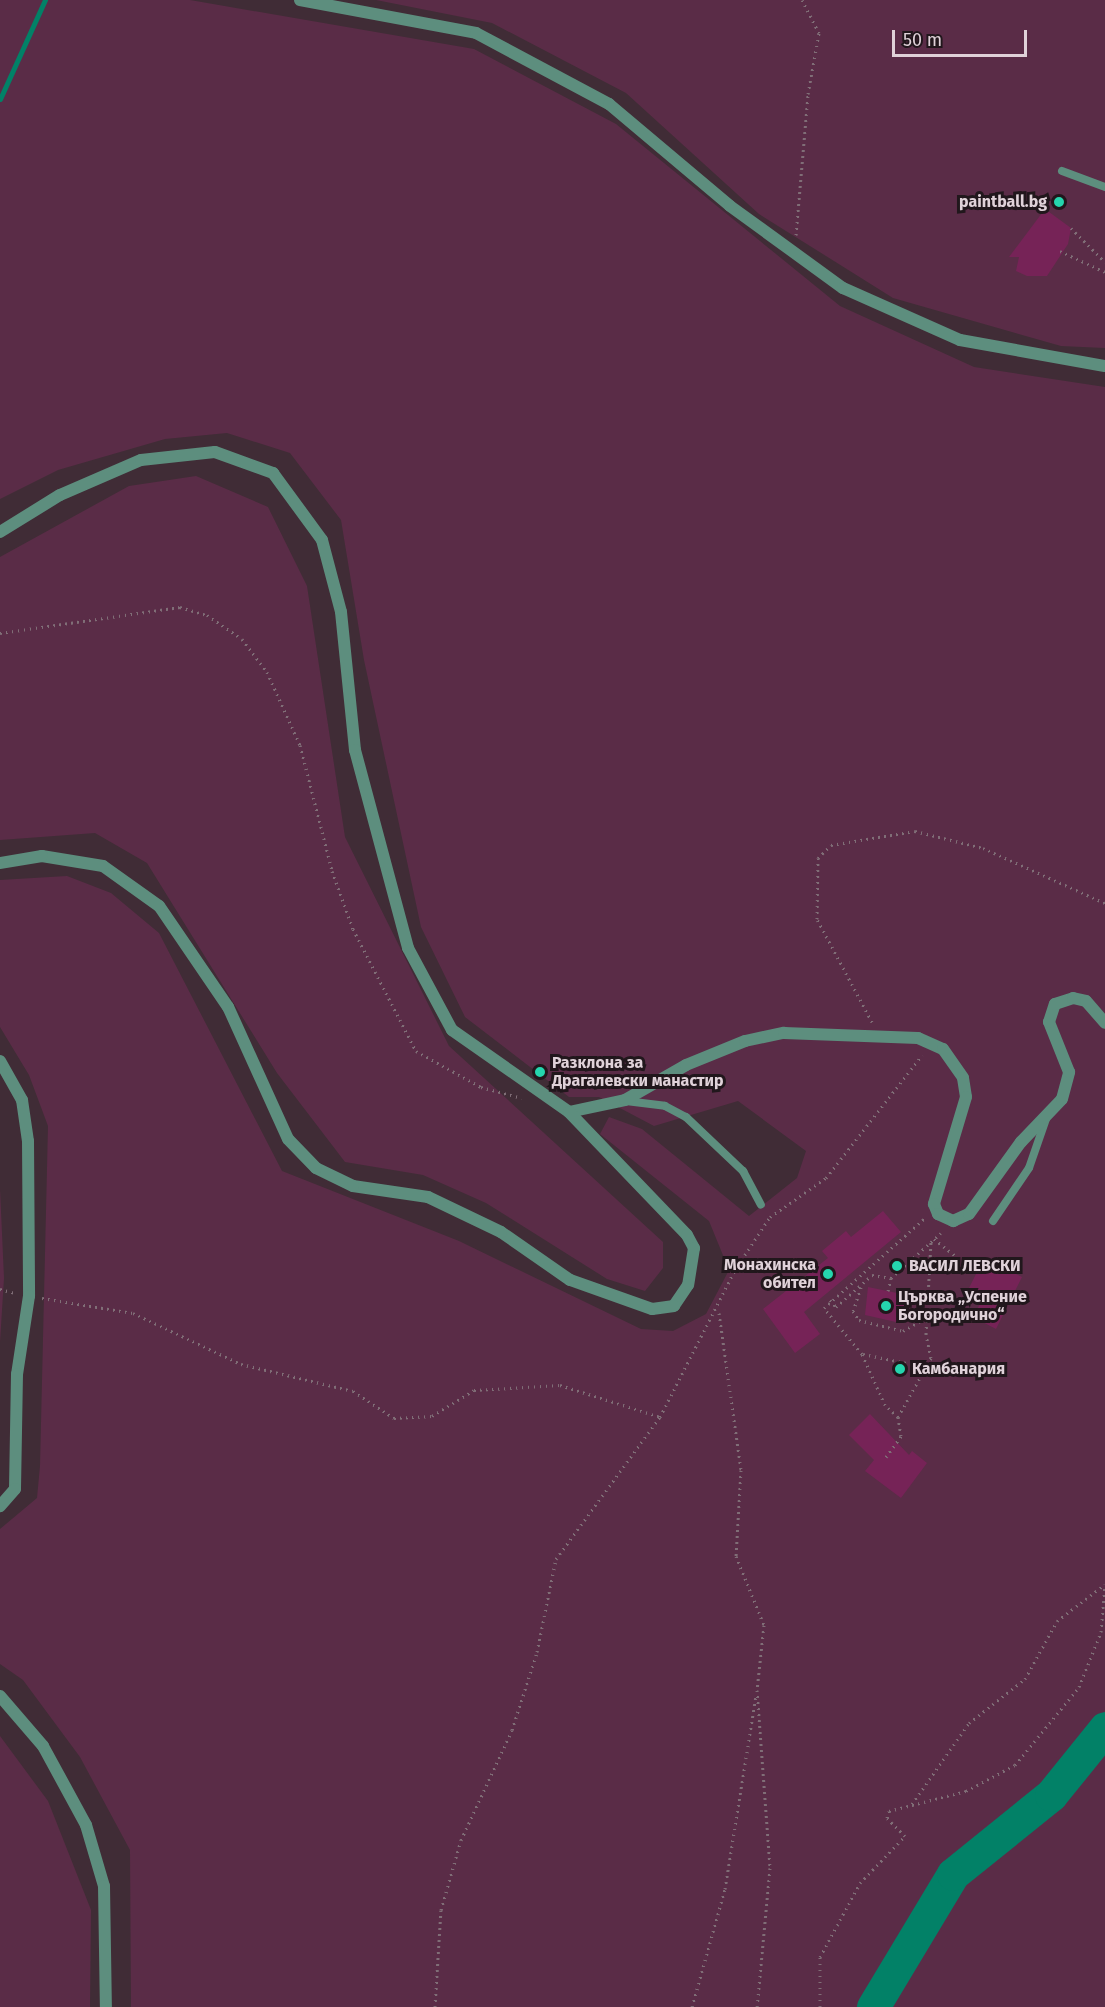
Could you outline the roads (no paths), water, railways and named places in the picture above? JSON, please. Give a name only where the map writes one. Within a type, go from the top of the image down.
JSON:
[{"type":"street","points":[[300,0],[476,33],[609,104],[795,254],[843,288],[960,340],[1105,366]]},
{"type":"street","points":[[0,532],[60,495],[141,460],[215,452],[273,473],[322,540],[341,612],[355,750],[408,948],[452,1030],[550,1102],[569,1112],[694,1248],[688,1285],[674,1306],[651,1309],[570,1280],[501,1233],[428,1197],[353,1186],[316,1168],[288,1139],[228,1006],[159,906],[103,866],[42,855],[0,863]]},
{"type":"street","points":[[569,1112],[625,1100],[686,1065],[745,1041],[784,1033],[879,1034],[918,1038],[944,1049],[963,1078],[966,1097],[935,1209],[953,1221],[969,1214],[1062,1099],[1069,1072],[1050,1012],[1055,1004],[1073,998],[1086,1001],[1105,1023]]},
{"type":"street","points":[[0,1061],[22,1100],[28,1141],[29,1296],[17,1374],[15,1489],[0,1506]]},
{"type":"street","points":[[0,1696],[43,1746],[86,1825],[104,1886],[106,2007]]},
{"type":"lane","points":[[1062,171],[1105,187]]},
{"type":"lane","points":[[625,1100],[665,1106],[686,1117],[743,1171],[761,1205]]},
{"type":"lane","points":[[993,1221],[1029,1168],[1048,1115]]},
{"type":"waterway","points":[[0,99],[45,0]]},
{"type":"waterway","points":[[873,2007],[953,1874],[1051,1795],[1105,1728]]},
{"type":"place","name":"paintball.bg","points":[[1059,202]]},
{"type":"place","name":"Разклона за Драгалевски манастир","points":[[540,1072]]},
{"type":"place","name":"ВАСИЛ ЛЕВСКИ","points":[[897,1266]]},
{"type":"place","name":"Монахинска обител","points":[[828,1274]]},
{"type":"place","name":"Църква „Успение Богородично“","points":[[886,1306]]},
{"type":"place","name":"Камбанария","points":[[900,1369]]}]
